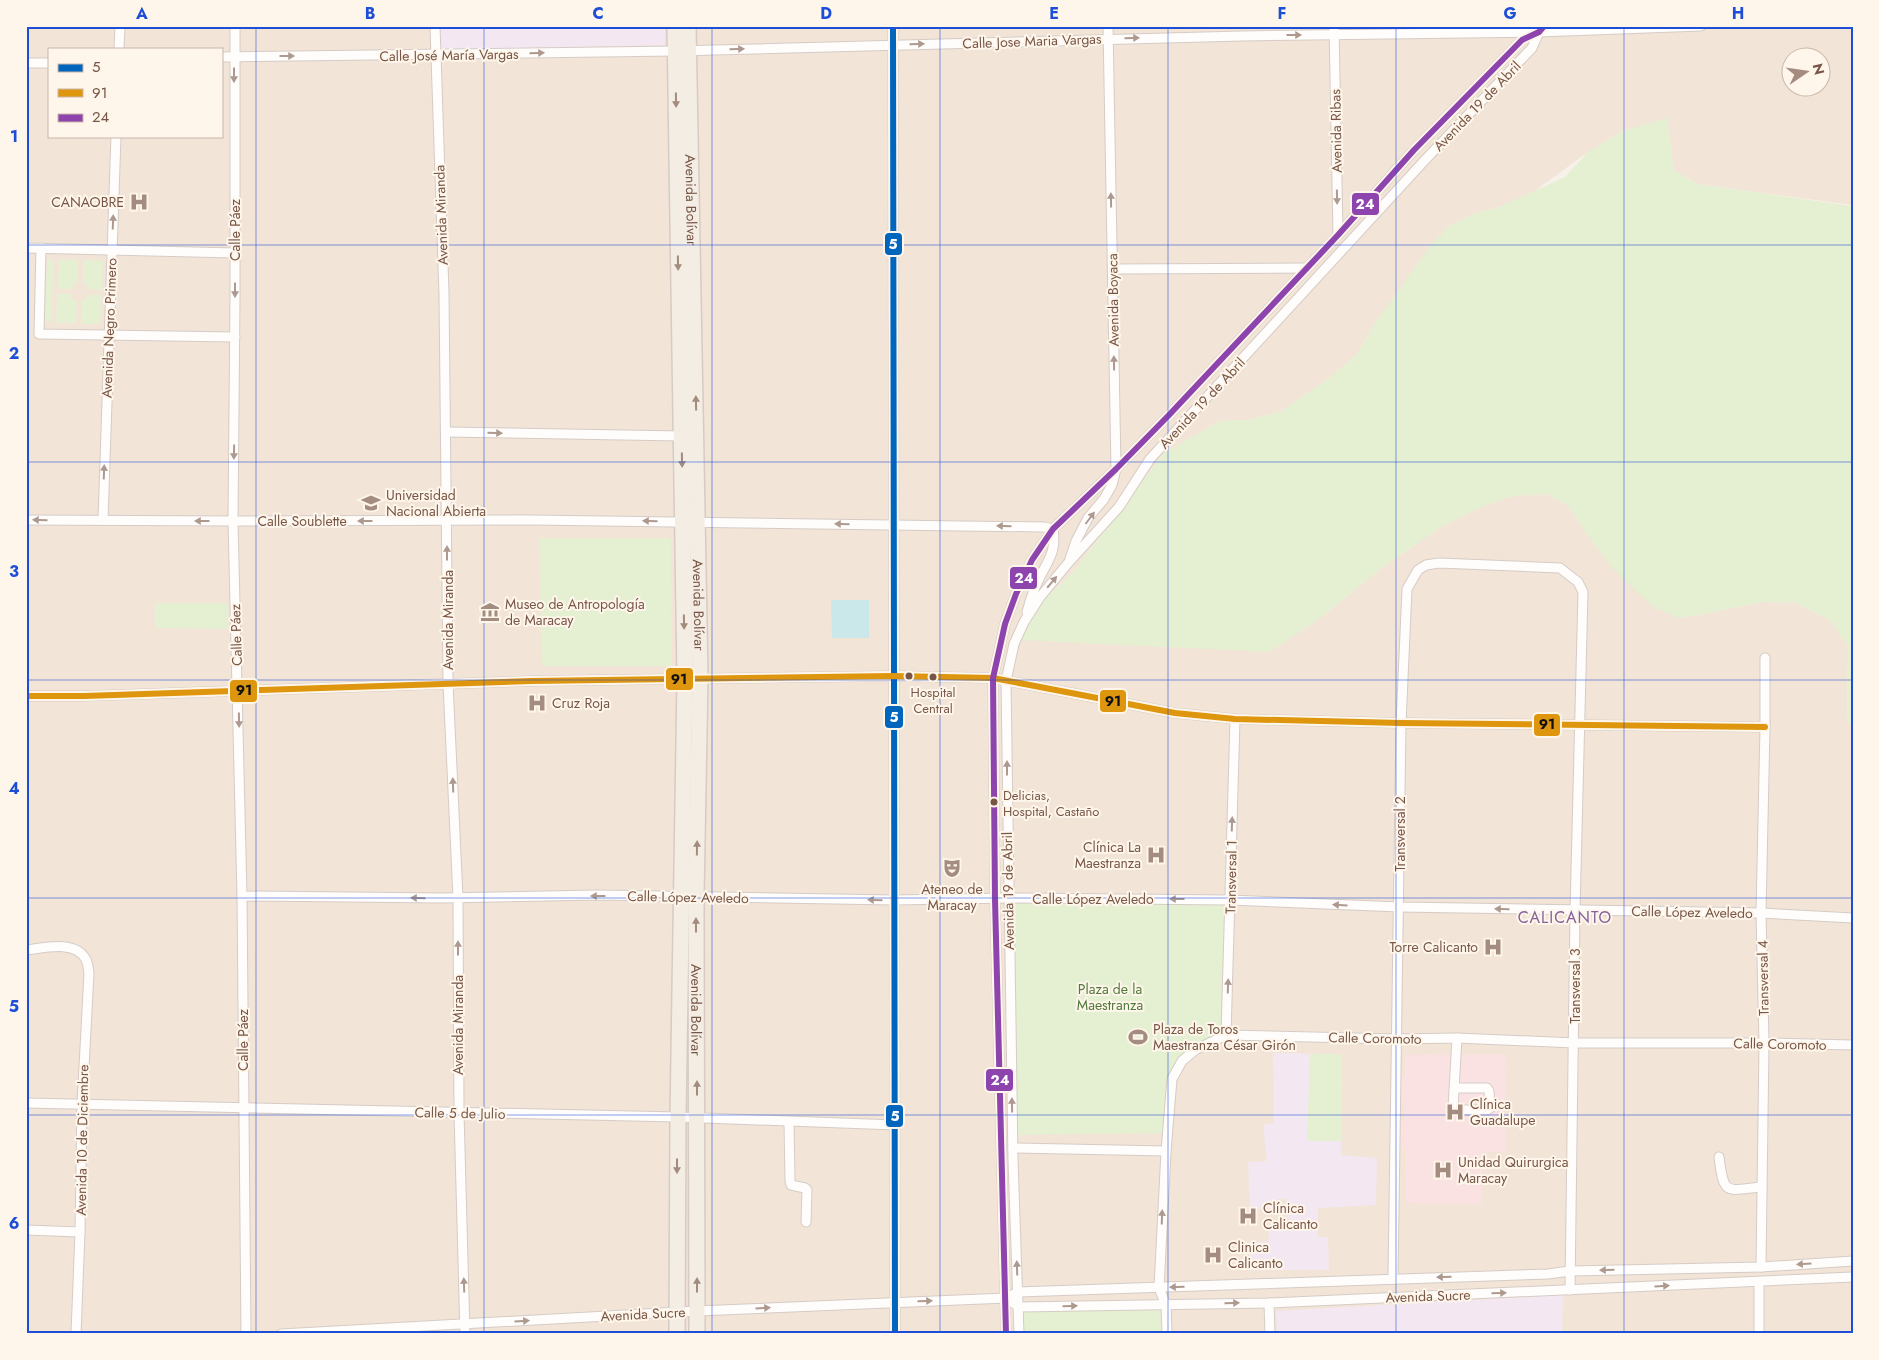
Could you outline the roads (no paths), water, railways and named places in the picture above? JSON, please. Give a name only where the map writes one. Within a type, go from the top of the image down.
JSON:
[{"type":"main road","name":"Avenida Bolívar","points":[[675,26],[682,51],[698,522],[689,897],[678,1117],[677,1334]]},
{"type":"main road","name":"Avenida Bolívar","points":[[688,26],[682,51],[681,436],[683,522],[693,678]]},
{"type":"main road","name":"Avenida Bolívar","points":[[689,897],[697,1119],[697,1334]]},
{"type":"street","points":[[119,48],[120,26]]},
{"type":"street","name":"Calle Páez","points":[[235,26],[233,521],[242,896],[246,1334]]},
{"type":"street","name":"Avenida Miranda","points":[[435,26],[444,294],[448,683],[458,898],[459,1113],[465,1329]]},
{"type":"street","points":[[893,26],[895,1334]]},
{"type":"street","name":"Avenida Boyaca","points":[[1069,562],[1076,541],[1088,518],[1104,499],[1112,485],[1116,470],[1108,26]]},
{"type":"street","name":"Calle Jose Maria Vargas","points":[[682,51],[1334,31],[1701,26]]},
{"type":"street","name":"Avenida 19 de Abril","points":[[1006,1334],[995,899],[992,678],[1005,624],[1016,594],[1032,560],[1053,528],[1116,470],[1338,235],[1414,150],[1522,40],[1539,28]]},
{"type":"street","name":"Avenida 19 de Abril","points":[[1019,1334],[1008,898],[1006,681],[1014,644],[1024,622],[1040,597],[1119,507],[1150,459],[1425,160],[1532,48],[1539,28]]},
{"type":"street","name":"Avenida Ribas","points":[[1334,31],[1338,235]]},
{"type":"street","name":"Calle José María Vargas","points":[[222,57],[682,51]]},
{"type":"street","points":[[26,63],[48,63]]},
{"type":"street","name":"Avenida Negro Primero","points":[[103,520],[116,138]]},
{"type":"street","points":[[26,248],[235,253]]},
{"type":"street","points":[[41,248],[38,334],[235,337]]},
{"type":"street","points":[[1112,269],[1307,268]]},
{"type":"street","points":[[446,432],[681,436]]},
{"type":"street","name":"Calle Soublette","points":[[26,520],[532,520],[1044,526],[1053,528]]},
{"type":"street","points":[[1024,622],[1032,594],[1051,557],[1054,547],[1053,528]]},
{"type":"street","name":"Transversal 2","points":[[1393,1279],[1396,1039],[1400,907],[1401,723],[1407,590],[1418,570],[1426,565],[1439,562],[1560,568],[1578,582],[1583,592]]},
{"type":"street","name":"Transversal 3","points":[[1570,1290],[1575,1043],[1575,911],[1583,592]]},
{"type":"street","name":"Transversal 4","points":[[1761,1267],[1764,1043],[1761,913],[1765,727],[1764,658]]},
{"type":"street","points":[[26,696],[448,683],[894,676],[992,678],[1175,713],[1235,719],[1581,726],[1765,727]]},
{"type":"street","name":"Transversal 1","points":[[1226,1035],[1235,719]]},
{"type":"street","name":"Calle López Aveledo","points":[[242,896],[1230,900],[1400,907],[1761,913],[1853,918]]},
{"type":"street","name":"Avenida 10 de Diciembre","points":[[26,950],[63,947],[78,950],[86,960],[89,973],[82,1105],[76,1334]]},
{"type":"street","name":"Calle Coromoto","points":[[1167,1334],[1166,1305],[1159,1288],[1166,1151],[1172,1079],[1182,1061],[1195,1050],[1226,1035],[1396,1039],[1457,1038],[1575,1043],[1764,1043],[1853,1046]]},
{"type":"street","points":[[1454,1088],[1487,1088],[1489,1091],[1490,1108],[1487,1110],[1455,1110],[1453,1107],[1454,1088],[1457,1038]]},
{"type":"street","name":"Calle 5 de Julio","points":[[26,1103],[678,1117],[894,1125]]},
{"type":"street","points":[[790,1122],[790,1181],[791,1185],[807,1190],[806,1222]]},
{"type":"street","points":[[1013,1148],[1166,1151]]},
{"type":"street","points":[[1719,1157],[1724,1186],[1731,1190],[1762,1187]]},
{"type":"street","points":[[26,1230],[80,1232]]},
{"type":"street","name":"Avenida Sucre","points":[[281,1334],[465,1329],[677,1312],[1006,1298],[1018,1292],[1548,1274],[1570,1271],[1761,1267],[1853,1261]]},
{"type":"street","name":"Avenida Sucre","points":[[1019,1307],[1269,1303],[1853,1278]]},
{"type":"street","points":[[1759,1282],[1759,1334]]},
{"type":"street","points":[[1006,1298],[1019,1307]]},
{"type":"street","points":[[1269,1303],[1270,1334]]},
{"type":"water","points":[[831,600],[869,600],[869,638],[832,638]]},
{"type":"place","name":"CANAOBRE","points":[[139,202]]},
{"type":"place","name":"Universidad Nacional Abierta","points":[[371,503]]},
{"type":"place","name":"Museo de Antropología de Maracay","points":[[490,612]]},
{"type":"place","name":"Hospital Central","points":[[933,677]]},
{"type":"place","name":"Cruz Roja","points":[[537,703]]},
{"type":"place","name":"Delicias, Hospital, Castaño","points":[[994,802]]},
{"type":"place","name":"Clínica La Maestranza","points":[[1156,855]]},
{"type":"place","name":"Ateneo de Maracay","points":[[952,868]]},
{"type":"place","name":"Torre Calicanto","points":[[1493,947]]},
{"type":"place","name":"Plaza de Toros Maestranza César Girón","points":[[1138,1037]]},
{"type":"place","name":"Clínica Guadalupe","points":[[1455,1112]]},
{"type":"place","name":"Unidad Quirurgica Maracay","points":[[1443,1170]]},
{"type":"place","name":"Clínica Calicanto","points":[[1248,1216]]},
{"type":"place","name":"Clinica Calicanto","points":[[1213,1255]]},
{"type":"district","name":"CALICANTO","points":[[1565,917]]},
{"type":"park label","name":"Plaza de la Maestranza","points":[[1110,998]]}]
